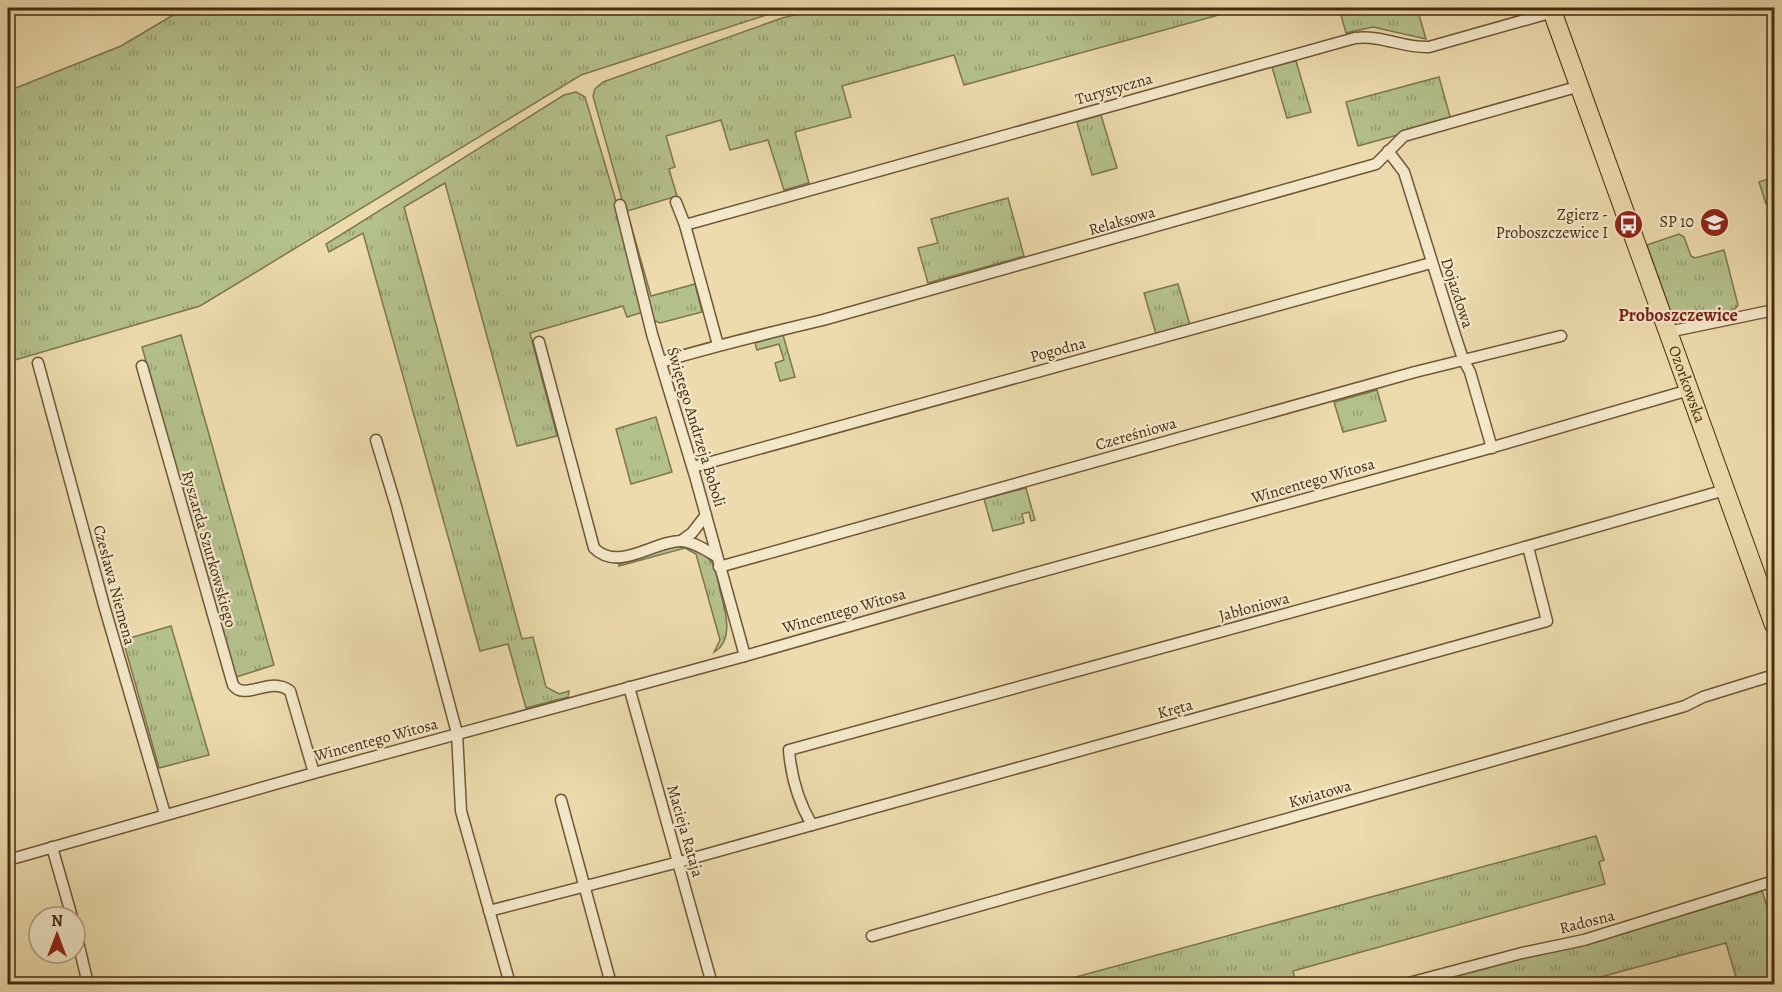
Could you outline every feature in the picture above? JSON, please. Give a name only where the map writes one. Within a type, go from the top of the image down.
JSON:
[{"type":"main road","name":"Ozorkowska","points":[[1552,10],[1774,625]]},
{"type":"street","name":"Turystyczna","points":[[685,225],[1355,38],[1371,36],[1415,47],[1429,47],[1552,10]]},
{"type":"street","name":"Relaksowa","points":[[661,362],[718,345],[740,342],[823,320],[1376,164],[1404,136],[1580,86]]},
{"type":"street","name":"Dojazdowa","points":[[1388,151],[1404,172],[1431,263],[1463,359],[1470,372],[1492,448]]},
{"type":"street","points":[[676,202],[685,225],[718,345]]},
{"type":"street","name":"Świętego Andrzeja Boboli","points":[[620,205],[661,362],[693,467],[745,656]]},
{"type":"street","name":"Pogodna","points":[[693,467],[1431,263]]},
{"type":"street","points":[[1668,332],[1774,310]]},
{"type":"street","name":"Czereśniowa","points":[[718,561],[1463,359],[1505,351],[1561,336]]},
{"type":"street","points":[[539,342],[594,548],[602,555],[614,558],[681,541],[701,525],[706,515]]},
{"type":"street","name":"Czesława Niemena","points":[[38,363],[105,609],[165,814]]},
{"type":"street","name":"Ryszarda Szurkowskiego","points":[[142,366],[232,685],[236,690],[242,692],[270,684],[285,687],[293,696],[314,773]]},
{"type":"street","name":"Wincentego Witosa","points":[[8,860],[165,814],[745,656],[1007,581],[1492,448],[1689,390]]},
{"type":"street","points":[[376,440],[457,733],[461,811],[510,984]]},
{"type":"street","name":"Jabłoniowa","points":[[812,825],[801,804],[789,750],[1725,490]]},
{"type":"street","points":[[681,541],[704,548],[718,561]]},
{"type":"street","name":"Kręta","points":[[812,825],[1547,621],[1528,546]]},
{"type":"street","name":"Kwiatowa","points":[[872,936],[1685,706],[1703,697],[1774,675]]},
{"type":"street","name":"Macieja Rataja","points":[[629,687],[712,984]]},
{"type":"street","points":[[561,800],[611,984]]},
{"type":"street","points":[[489,911],[812,825]]},
{"type":"street","points":[[52,847],[69,905]]},
{"type":"street","name":"Radosna","points":[[1405,984],[1625,928],[1774,881]]},
{"type":"street","points":[[84,965],[88,984]]},
{"type":"green space","points":[[185,8],[788,8],[581,75],[200,306],[8,362],[8,91],[121,46]]},
{"type":"green space","points":[[825,8],[1244,8],[964,85],[954,55],[842,86],[851,117],[795,132],[809,183],[784,190],[768,140],[730,150],[721,120],[666,136],[675,167],[669,169],[677,196],[627,211],[651,296],[695,284],[702,312],[660,323],[653,320],[593,96],[595,89],[603,82],[782,18]]},
{"type":"green space","points":[[1339,8],[1417,8],[1426,39],[1373,27],[1346,33]]},
{"type":"green space","points":[[1296,61],[1311,112],[1287,118],[1272,67]]},
{"type":"green space","points":[[1439,77],[1451,120],[1358,146],[1346,102]]},
{"type":"green space","points":[[576,92],[585,97],[615,198],[643,312],[627,317],[623,306],[530,333],[557,436],[517,446],[445,183],[404,207],[522,639],[533,637],[546,687],[559,694],[569,691],[568,697],[526,708],[508,644],[480,651],[363,233],[329,252],[326,244],[564,95]]},
{"type":"green space","points":[[1101,115],[1117,168],[1092,175],[1077,122]]},
{"type":"green space","points":[[1774,177],[1774,201],[1766,204],[1759,182]]},
{"type":"green space","points":[[1008,198],[1024,256],[928,283],[918,248],[938,243],[931,219]]},
{"type":"green space","points":[[1679,234],[1684,237],[1691,256],[1695,258],[1724,250],[1738,305],[1734,310],[1674,321],[1647,245]]},
{"type":"green space","points":[[1178,284],[1190,325],[1156,334],[1144,293]]},
{"type":"green space","points":[[181,335],[274,665],[233,678],[142,347]]},
{"type":"green space","points":[[783,335],[795,377],[780,381],[775,363],[784,360],[779,344],[757,350],[755,343]]},
{"type":"green space","points":[[1377,390],[1386,421],[1343,432],[1334,402]]},
{"type":"green space","points":[[656,417],[672,472],[631,484],[616,429]]},
{"type":"green space","points":[[1026,488],[1035,520],[1031,521],[1029,512],[1022,514],[1024,523],[993,531],[984,499]]},
{"type":"green space","points":[[675,546],[691,548],[701,552],[715,569],[727,624],[724,640],[714,652],[720,640],[696,554],[685,548],[619,566],[619,564]]},
{"type":"green space","points":[[171,626],[209,755],[159,768],[123,640]]},
{"type":"green space","points":[[1596,836],[1604,860],[1599,862],[1605,884],[1293,971],[1296,984],[1050,984]]},
{"type":"green space","points":[[1762,891],[1774,928],[1774,984],[1738,984],[1726,943],[1575,984],[1421,984],[1522,957],[1584,945]]},
{"type":"place","name":"SP 10","points":[[1715,222]]},
{"type":"place","name":"Zgierz - Proboszczewice I","points":[[1629,224]]},
{"type":"district","name":"Proboszczewice","points":[[1678,315]]}]
